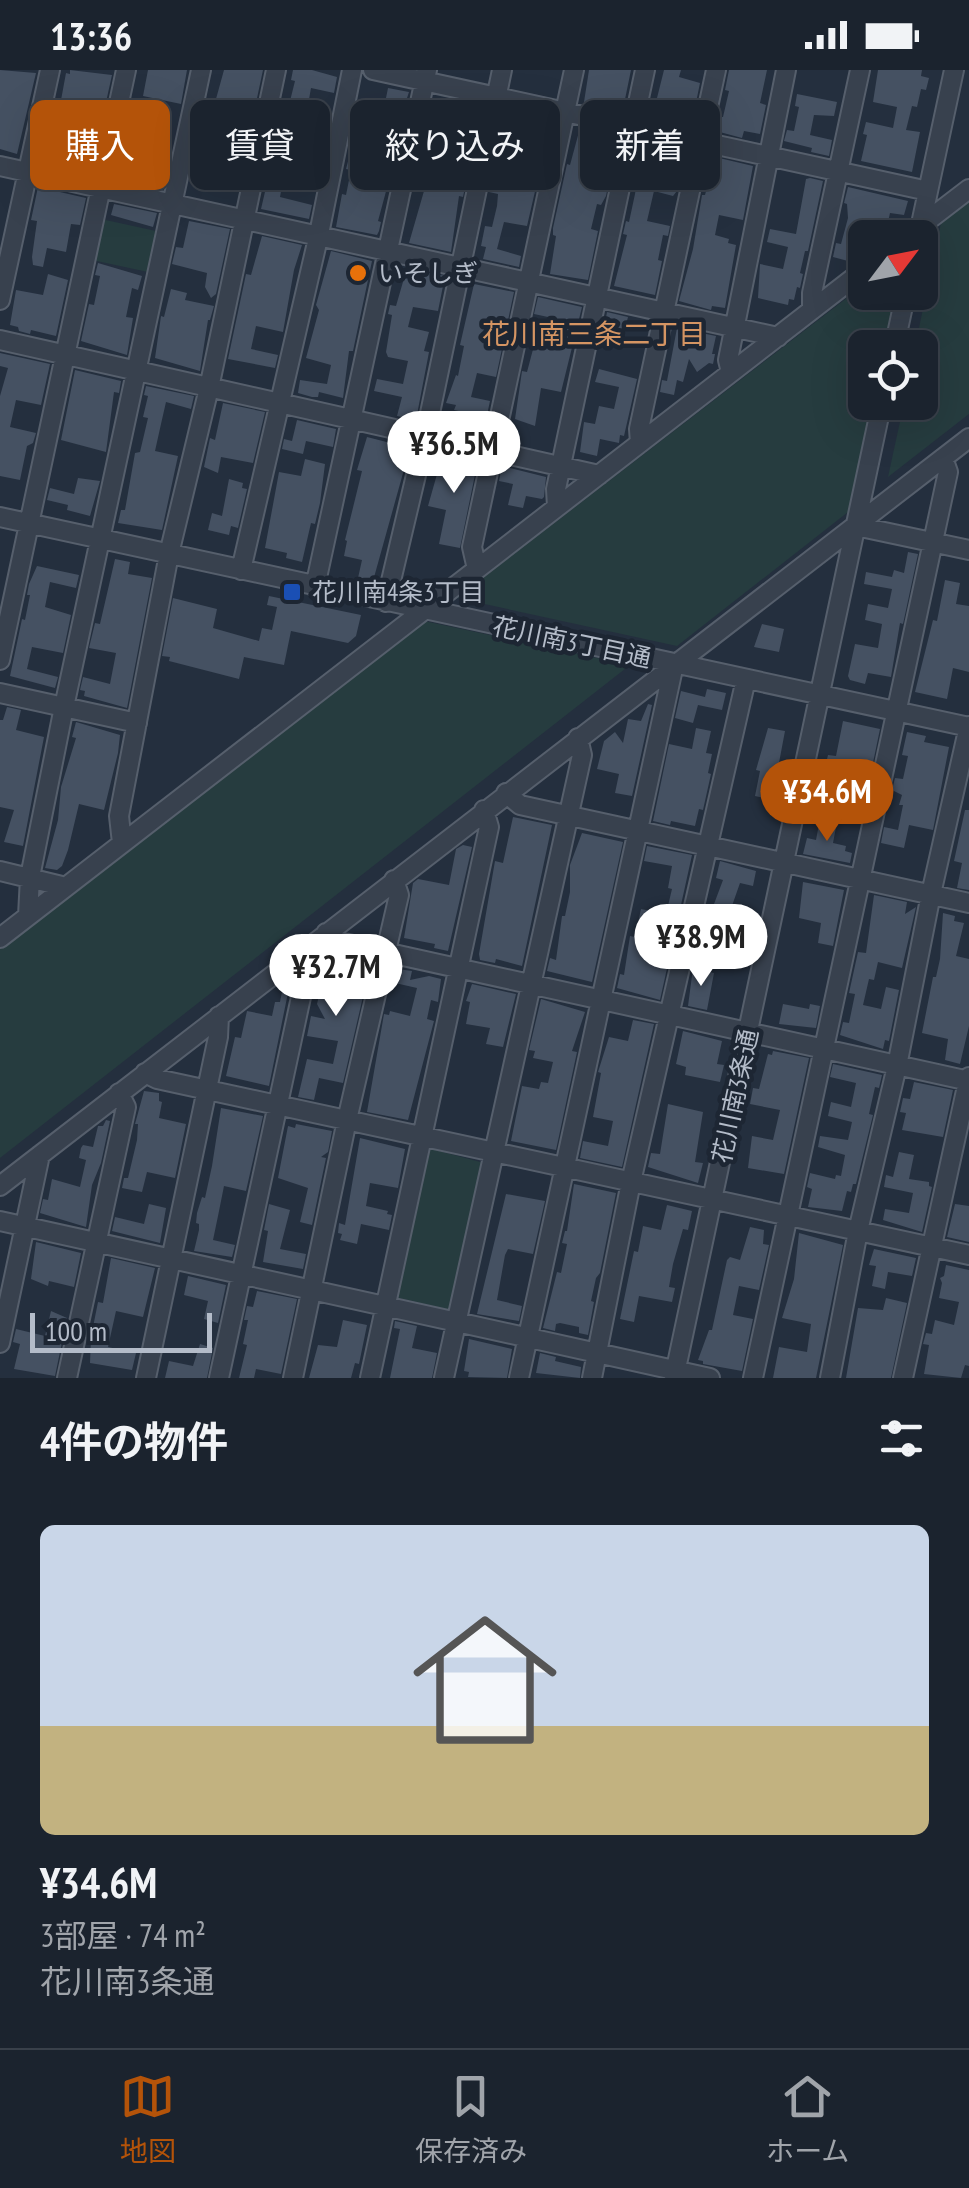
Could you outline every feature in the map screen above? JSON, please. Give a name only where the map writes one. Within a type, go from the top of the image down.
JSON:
[{"type":"street","points":[[0,300],[50,70]]},
{"type":"street","points":[[119,100],[126,70]]},
{"type":"street","points":[[28,916],[30,877],[64,707],[201,70]]},
{"type":"street","points":[[122,843],[119,816],[168,554],[209,388],[276,70]]},
{"type":"street","points":[[241,570],[319,234],[352,70]]},
{"type":"street","points":[[374,70],[426,76],[580,115]]},
{"type":"street","points":[[386,602],[502,70]]},
{"type":"street","points":[[477,569],[472,547],[574,70]]},
{"type":"street","points":[[638,100],[645,70]]},
{"type":"street","points":[[709,100],[716,70]]},
{"type":"street","points":[[732,372],[728,360],[786,70]]},
{"type":"street","points":[[812,310],[812,293],[860,70]]},
{"type":"street","points":[[919,220],[954,70]]},
{"type":"street","points":[[315,587],[426,76]]},
{"type":"street","points":[[720,146],[928,192]]},
{"type":"street","points":[[0,166],[28,172]]},
{"type":"street","points":[[932,220],[969,189]]},
{"type":"street","points":[[0,660],[98,190]]},
{"type":"street","points":[[113,190],[778,337]]},
{"type":"street","points":[[557,507],[556,490],[620,190]]},
{"type":"street","points":[[640,443],[639,429],[690,190]]},
{"type":"street","points":[[0,938],[848,282]]},
{"type":"street","points":[[0,340],[599,474]]},
{"type":"street","name":"花川南3条通","points":[[675,1374],[878,420]]},
{"type":"street","points":[[0,1186],[969,438]]},
{"type":"street","points":[[753,1378],[948,472],[943,458]]},
{"type":"street","name":"花川南3丁目通","points":[[0,517],[969,727]]},
{"type":"street","points":[[856,526],[969,550]]},
{"type":"street","points":[[519,1378],[674,664]]},
{"type":"street","points":[[592,1378],[631,1182],[746,679]]},
{"type":"street","points":[[0,693],[136,723]]},
{"type":"street","points":[[830,1378],[858,1231],[969,727]]},
{"type":"street","points":[[444,1378],[582,755],[578,738]]},
{"type":"street","points":[[506,794],[520,806],[969,903]]},
{"type":"street","points":[[370,1378],[489,827],[484,810]]},
{"type":"street","points":[[0,871],[66,887]]},
{"type":"street","points":[[293,1378],[400,894],[394,880]]},
{"type":"street","points":[[326,933],[334,941],[969,1080],[904,1378]]},
{"type":"street","points":[[220,1378],[310,960],[304,950]]},
{"type":"street","points":[[146,1378],[218,1037],[218,1016]]},
{"type":"street","points":[[146,1073],[157,1080],[969,1255]]},
{"type":"street","points":[[67,1378],[126,1107],[119,1094]]},
{"type":"street","points":[[0,1343],[40,1154]]},
{"type":"street","points":[[0,1221],[597,1353],[675,1374],[710,1378]]},
{"type":"green space","points":[[969,198],[969,414],[888,477],[900,420],[938,420],[938,330],[919,330],[923,310],[938,310],[938,237],[942,218]]},
{"type":"green space","points":[[101,219],[156,231],[148,272],[92,260]]},
{"type":"green space","points":[[848,297],[848,310],[892,310],[888,330],[848,330],[848,420],[868,420],[848,512],[677,646],[457,598]]},
{"type":"green space","points":[[424,621],[630,665],[0,1158],[0,948]]},
{"type":"green space","points":[[428,1148],[484,1163],[451,1310],[395,1297]]},
{"type":"building","points":[[0,70],[36,73],[17,154],[0,149]]},
{"type":"building","points":[[70,70],[112,75],[106,100],[61,100],[66,73],[70,74]]},
{"type":"building","points":[[148,70],[187,70],[181,104],[143,96]]},
{"type":"building","points":[[224,70],[263,70],[257,100],[216,100]]},
{"type":"building","points":[[293,70],[337,77],[334,93],[311,88],[309,100],[290,100],[295,81],[291,80]]},
{"type":"building","points":[[589,70],[631,70],[625,100],[584,100]]},
{"type":"building","points":[[664,70],[681,70],[679,77],[700,83],[697,100],[656,100]]},
{"type":"building","points":[[729,70],[767,70],[760,103],[766,105],[760,134],[744,131],[742,138],[720,132],[720,117],[729,91],[725,90]]},
{"type":"building","points":[[878,70],[922,70],[921,76],[929,78],[926,90],[921,89],[917,107],[912,106],[906,130],[920,132],[912,172],[861,161],[866,122],[893,128],[897,107],[873,102]]},
{"type":"building","points":[[388,88],[409,92],[406,100],[386,100]]},
{"type":"building","points":[[797,94],[837,102],[834,116],[814,115],[810,135],[832,140],[829,156],[784,141],[787,130],[794,131],[799,107],[795,106]]},
{"type":"building","points":[[580,128],[580,190],[607,190],[601,205],[597,204],[591,229],[598,231],[588,280],[550,274],[556,236],[553,228],[567,164],[570,165]]},
{"type":"building","points":[[720,158],[753,166],[743,220],[719,215],[715,235],[736,245],[725,308],[712,306],[711,310],[679,301],[706,190],[720,190]]},
{"type":"building","points":[[350,175],[350,190],[386,190],[377,235],[336,227],[342,194],[346,195]]},
{"type":"building","points":[[806,179],[823,181],[800,273],[800,288],[797,287],[794,300],[789,299],[788,305],[758,298],[760,264],[783,269],[788,247],[767,242],[770,229],[796,234]]},
{"type":"building","points":[[848,187],[908,201],[904,215],[890,213],[888,220],[848,220],[848,261],[833,257],[848,218],[844,203]]},
{"type":"building","points":[[37,190],[86,198],[80,225],[71,224],[66,252],[47,248],[43,267],[33,265],[37,221],[31,220]]},
{"type":"building","points":[[265,190],[281,190],[280,197],[312,205],[309,219],[261,209]]},
{"type":"building","points":[[464,190],[463,197],[459,196],[451,252],[409,243],[424,191]]},
{"type":"building","points":[[535,190],[527,226],[504,222],[497,249],[521,256],[519,267],[483,259],[485,226],[492,227],[497,206],[498,194],[489,192]]},
{"type":"building","points":[[636,190],[677,190],[673,196],[654,191],[647,221],[670,226],[668,236],[663,235],[655,295],[614,286]]},
{"type":"building","points":[[114,204],[157,213],[153,227],[111,215]]},
{"type":"building","points":[[189,221],[230,229],[216,294],[211,298],[205,287],[207,273],[172,264],[176,247],[183,248]]},
{"type":"building","points":[[262,236],[302,245],[283,332],[256,326],[251,349],[278,355],[275,368],[228,359],[246,274],[251,275]]},
{"type":"building","points":[[331,251],[372,261],[353,351],[349,351],[343,398],[319,392],[318,397],[298,393],[300,380],[327,384],[331,365],[306,358]]},
{"type":"building","points":[[98,263],[142,276],[138,290],[132,288],[126,317],[133,318],[127,355],[81,341],[89,304],[94,305],[100,276],[95,275]]},
{"type":"building","points":[[407,268],[445,276],[438,311],[413,307],[408,327],[429,332],[416,420],[397,416],[402,397],[374,391],[377,379],[403,384],[408,361],[388,357],[386,352],[390,305],[396,306]]},
{"type":"building","points":[[48,274],[68,280],[56,336],[19,331],[10,325],[16,290],[43,295]]},
{"type":"building","points":[[474,284],[514,292],[496,377],[477,373],[471,397],[490,401],[483,434],[465,430],[468,413],[454,410],[456,405],[446,403],[458,376],[464,346],[460,345]]},
{"type":"building","points":[[171,289],[187,293],[185,300],[214,306],[200,371],[155,358],[161,316],[164,317]]},
{"type":"building","points":[[538,297],[582,307],[561,392],[541,388],[535,426],[515,419],[522,371],[527,372],[536,338],[558,339],[562,320],[534,314]]},
{"type":"building","points":[[607,312],[628,317],[620,348],[604,346],[609,324],[605,323]]},
{"type":"building","points":[[677,328],[716,336],[713,364],[697,372],[689,359],[683,382],[677,380],[674,395],[660,392],[662,380],[667,381]]},
{"type":"building","points":[[0,353],[50,364],[41,405],[16,400],[10,427],[36,433],[33,443],[27,446],[20,480],[0,476],[0,396],[8,368],[0,366]]},
{"type":"building","points":[[599,369],[637,379],[624,436],[620,435],[619,443],[600,439],[597,456],[580,452],[584,422],[595,424],[599,406],[614,409],[619,387],[595,382]]},
{"type":"building","points":[[75,370],[121,381],[119,393],[114,392],[106,452],[61,440]]},
{"type":"building","points":[[146,386],[194,396],[191,409],[166,402],[155,451],[178,456],[162,530],[118,523],[121,510],[125,510],[135,453],[140,452],[148,418],[143,417]]},
{"type":"building","points":[[223,403],[265,412],[253,463],[221,457],[218,473],[204,467]]},
{"type":"building","points":[[297,420],[336,429],[333,447],[306,441],[303,454],[282,449],[284,439],[292,441]]},
{"type":"building","points":[[367,437],[410,448],[373,581],[358,578],[362,560],[344,556],[362,471],[357,470]]},
{"type":"building","points":[[443,453],[478,460],[460,548],[439,544],[446,510],[428,506]]},
{"type":"building","points":[[305,459],[325,464],[320,503],[302,562],[286,558],[287,553],[265,548],[279,472],[301,476]]},
{"type":"building","points":[[502,466],[546,477],[544,497],[526,496],[523,508],[508,505],[513,484],[499,481]]},
{"type":"building","points":[[78,478],[100,481],[90,516],[47,500],[50,488],[74,494]]},
{"type":"building","points":[[229,479],[243,483],[242,488],[247,489],[238,528],[231,526],[229,535],[208,530],[212,513],[222,516]]},
{"type":"building","points":[[908,552],[918,554],[891,677],[868,673],[865,684],[850,680],[855,644],[878,648],[882,624],[865,620],[868,604],[888,608],[892,589],[864,584],[866,572],[892,577],[894,570],[904,573]]},
{"type":"building","points":[[115,559],[130,562],[128,574],[152,578],[127,708],[84,696],[85,691],[80,690],[83,677],[110,684],[116,653],[89,648],[95,623],[100,624]]},
{"type":"building","points":[[37,566],[79,575],[76,588],[50,582],[45,607],[71,615],[63,653],[32,647],[27,669],[58,677],[55,688],[10,676],[22,619],[25,620],[29,584]]},
{"type":"building","points":[[945,580],[960,583],[956,604],[969,606],[969,672],[953,668],[947,699],[915,692]]},
{"type":"building","points":[[269,596],[361,615],[356,636],[348,643],[291,631],[284,665],[244,657],[239,679],[162,656],[173,598],[217,609],[213,628],[259,641],[262,628],[272,630],[277,607],[267,605]]},
{"type":"building","points":[[762,624],[784,629],[779,652],[754,647]]},
{"type":"building","points":[[707,689],[726,693],[722,710],[698,705],[693,723],[675,718],[681,691],[705,697]]},
{"type":"building","points":[[648,704],[652,705],[632,796],[615,793],[619,774],[597,769],[604,741],[615,732],[623,743],[628,719],[641,721]]},
{"type":"building","points":[[7,707],[21,710],[16,730],[44,737],[23,846],[4,842],[14,810],[0,807],[0,720]]},
{"type":"building","points":[[843,721],[880,729],[869,782],[824,772],[828,755],[836,756]]},
{"type":"building","points":[[76,722],[120,735],[118,753],[104,810],[79,804],[62,866],[57,870],[45,868],[58,820],[61,787],[76,738],[72,737]]},
{"type":"building","points":[[696,728],[711,731],[706,753],[712,754],[708,773],[711,774],[703,810],[699,809],[695,826],[653,821],[669,744],[692,749]]},
{"type":"building","points":[[768,728],[785,731],[772,800],[755,796],[760,771],[756,770]]},
{"type":"building","points":[[907,732],[926,736],[924,742],[949,747],[933,830],[909,825],[904,848],[881,843],[884,827],[898,830],[902,795],[892,790],[895,778],[903,779],[908,756],[902,755]]},
{"type":"building","points":[[965,810],[969,810],[969,890],[957,888],[962,863],[954,861]]},
{"type":"building","points":[[513,817],[552,825],[522,966],[496,959],[495,963],[480,960],[479,954],[495,861],[503,863]]},
{"type":"building","points":[[820,819],[837,822],[833,843],[846,846],[845,851],[852,853],[850,863],[803,854],[807,838],[816,840]]},
{"type":"building","points":[[582,833],[623,842],[592,982],[547,971],[550,958],[556,960],[570,892],[570,865]]},
{"type":"building","points":[[463,845],[472,847],[448,951],[434,948],[435,944],[404,938],[413,883],[418,879],[449,885],[456,849]]},
{"type":"building","points":[[647,846],[692,855],[660,1000],[617,988],[641,909],[666,914],[672,889],[668,888],[672,866],[644,861]]},
{"type":"building","points":[[720,861],[756,871],[753,886],[740,883],[727,920],[711,912],[723,880],[716,878]]},
{"type":"building","points":[[803,882],[844,890],[833,946],[818,943],[821,923],[799,918]]},
{"type":"building","points":[[874,895],[907,902],[905,914],[916,907],[902,968],[878,962],[874,980],[869,979],[863,1005],[881,1009],[886,987],[899,990],[889,1041],[885,1040],[883,1049],[840,1035],[843,1022],[849,1023],[855,994],[849,993],[858,952],[866,953]]},
{"type":"building","points":[[943,913],[964,923],[956,956],[969,959],[969,1026],[960,1064],[945,1060],[948,1039],[922,1033],[940,959]]},
{"type":"building","points":[[329,954],[371,962],[343,1083],[319,1078],[314,1100],[298,1097],[307,1059],[333,1064],[338,1041],[307,1036],[311,1016],[325,1019],[317,1004]]},
{"type":"building","points":[[693,968],[714,973],[707,1010],[688,1006]]},
{"type":"building","points":[[398,969],[412,971],[410,980],[429,976],[441,979],[438,1002],[431,1000],[427,1019],[434,1021],[408,1120],[367,1112],[384,1014],[389,1015],[390,1011],[410,1016],[417,988],[395,983]]},
{"type":"building","points":[[291,978],[269,1086],[226,1076],[235,1037],[241,1038],[247,1011],[272,1016],[284,982]]},
{"type":"building","points":[[472,984],[516,994],[503,1047],[486,1044],[490,1028],[466,1024],[470,1002],[466,1001]]},
{"type":"building","points":[[541,999],[585,1012],[572,1051],[577,1052],[556,1150],[511,1141],[522,1086],[539,1089],[541,1082],[548,1083],[553,1062],[533,1058],[535,1051],[529,1050]]},
{"type":"building","points":[[783,1004],[809,1009],[810,1004],[820,1006],[816,1028],[779,1024]]},
{"type":"building","points":[[633,1020],[654,1024],[622,1167],[580,1158],[583,1141],[608,1146],[613,1121],[593,1117],[601,1073],[598,1072],[609,1037],[628,1041]]},
{"type":"building","points":[[683,1031],[722,1041],[717,1064],[724,1065],[720,1082],[685,1075],[686,1067],[676,1064]]},
{"type":"building","points":[[773,1051],[809,1058],[784,1174],[748,1168],[752,1136],[773,1140],[780,1110],[750,1104],[753,1088],[759,1089],[768,1054]]},
{"type":"building","points":[[833,1064],[882,1075],[879,1088],[875,1087],[869,1114],[873,1115],[856,1184],[851,1192],[847,1191],[842,1211],[808,1207],[810,1173],[835,1179],[836,1175],[841,1176],[845,1155],[818,1147],[820,1136],[848,1140],[852,1122],[828,1116],[831,1102],[851,1107],[856,1083],[830,1077]]},
{"type":"building","points":[[914,1082],[953,1090],[943,1137],[902,1130],[906,1113],[900,1112],[903,1098],[910,1099]]},
{"type":"building","points":[[144,1091],[159,1093],[159,1118],[186,1124],[175,1178],[147,1172],[142,1192],[122,1188],[137,1140],[135,1124]]},
{"type":"building","points":[[668,1104],[703,1112],[695,1162],[703,1163],[698,1183],[648,1167],[651,1153],[660,1154]]},
{"type":"building","points":[[221,1108],[263,1116],[246,1191],[224,1186],[213,1240],[235,1245],[232,1257],[194,1251],[199,1230],[197,1213],[202,1197],[205,1198]]},
{"type":"building","points":[[110,1121],[92,1185],[86,1227],[40,1213],[43,1199],[48,1200],[52,1179],[80,1187],[86,1160],[79,1158],[81,1148],[93,1147],[98,1126]]},
{"type":"building","points":[[296,1124],[332,1131],[328,1152],[321,1157],[326,1158],[312,1225],[300,1222],[308,1188],[278,1178],[288,1126],[295,1128]]},
{"type":"building","points":[[360,1138],[405,1149],[398,1188],[370,1183],[366,1206],[392,1215],[389,1230],[361,1224],[357,1244],[340,1240],[342,1234],[338,1233],[339,1223],[345,1225]]},
{"type":"building","points":[[899,1152],[914,1155],[909,1179],[929,1182],[932,1187],[922,1232],[883,1220],[885,1209],[909,1213],[913,1193],[884,1187],[886,1175],[893,1177]]},
{"type":"building","points":[[574,1184],[616,1193],[591,1301],[594,1302],[588,1335],[579,1333],[579,1327],[560,1323],[555,1331],[543,1328],[557,1272],[561,1273],[567,1244],[562,1243]]},
{"type":"building","points":[[506,1194],[545,1201],[533,1254],[508,1249],[505,1255],[497,1300],[522,1306],[519,1321],[477,1314]]},
{"type":"building","points":[[149,1204],[166,1208],[160,1243],[112,1231],[115,1217],[144,1224]]},
{"type":"building","points":[[269,1204],[290,1210],[280,1249],[306,1254],[303,1269],[263,1262]]},
{"type":"building","points":[[955,1204],[969,1206],[969,1242],[947,1237]]},
{"type":"building","points":[[667,1205],[692,1211],[673,1264],[669,1287],[675,1288],[672,1302],[639,1296],[634,1322],[620,1319],[643,1226],[661,1230]]},
{"type":"building","points":[[750,1227],[764,1230],[763,1244],[769,1245],[759,1290],[739,1286],[733,1315],[753,1319],[742,1371],[703,1364],[698,1360],[712,1330],[727,1260],[740,1260]]},
{"type":"building","points":[[799,1233],[843,1245],[816,1378],[773,1378],[779,1347],[807,1352],[811,1324],[782,1318],[794,1279]]},
{"type":"building","points":[[36,1242],[81,1253],[74,1287],[49,1281],[48,1286],[31,1279]]},
{"type":"building","points":[[874,1249],[916,1258],[912,1276],[888,1272],[885,1289],[872,1286],[876,1266],[869,1265]]},
{"type":"building","points":[[111,1258],[155,1268],[143,1317],[116,1311],[108,1347],[136,1353],[132,1370],[90,1363],[98,1302],[103,1303]]},
{"type":"building","points":[[946,1265],[969,1270],[969,1366],[965,1365],[961,1378],[924,1374],[929,1345],[923,1344],[926,1333],[932,1334],[935,1320],[954,1325],[959,1302],[939,1298],[940,1278]]},
{"type":"building","points":[[188,1276],[226,1285],[218,1323],[204,1319],[208,1301],[184,1295]]},
{"type":"building","points":[[257,1291],[297,1299],[281,1374],[256,1369],[254,1378],[239,1378],[247,1345],[243,1344],[248,1320],[244,1320]]},
{"type":"building","points":[[886,1298],[907,1303],[891,1378],[846,1378],[858,1308],[883,1310]]},
{"type":"building","points":[[51,1311],[67,1318],[55,1376],[14,1369],[20,1344],[13,1342],[16,1329],[45,1336]]},
{"type":"building","points":[[343,1320],[367,1325],[359,1364],[355,1363],[351,1378],[309,1378],[318,1345],[337,1347]]},
{"type":"building","points":[[395,1321],[417,1326],[412,1348],[437,1353],[432,1378],[390,1378],[400,1329],[394,1328]]},
{"type":"building","points":[[469,1339],[512,1349],[507,1378],[468,1377],[469,1372],[464,1371]]},
{"type":"building","points":[[200,1344],[213,1348],[207,1378],[165,1378],[169,1361],[193,1366]]},
{"type":"building","points":[[540,1353],[581,1367],[580,1378],[536,1373]]},
{"type":"place","name":"いそしぎ","points":[[358,273]]},
{"type":"place","name":"花川南4条3丁目","points":[[292,592]]},
{"type":"district","name":"花川南三条二丁目","points":[[594,334]]}]
